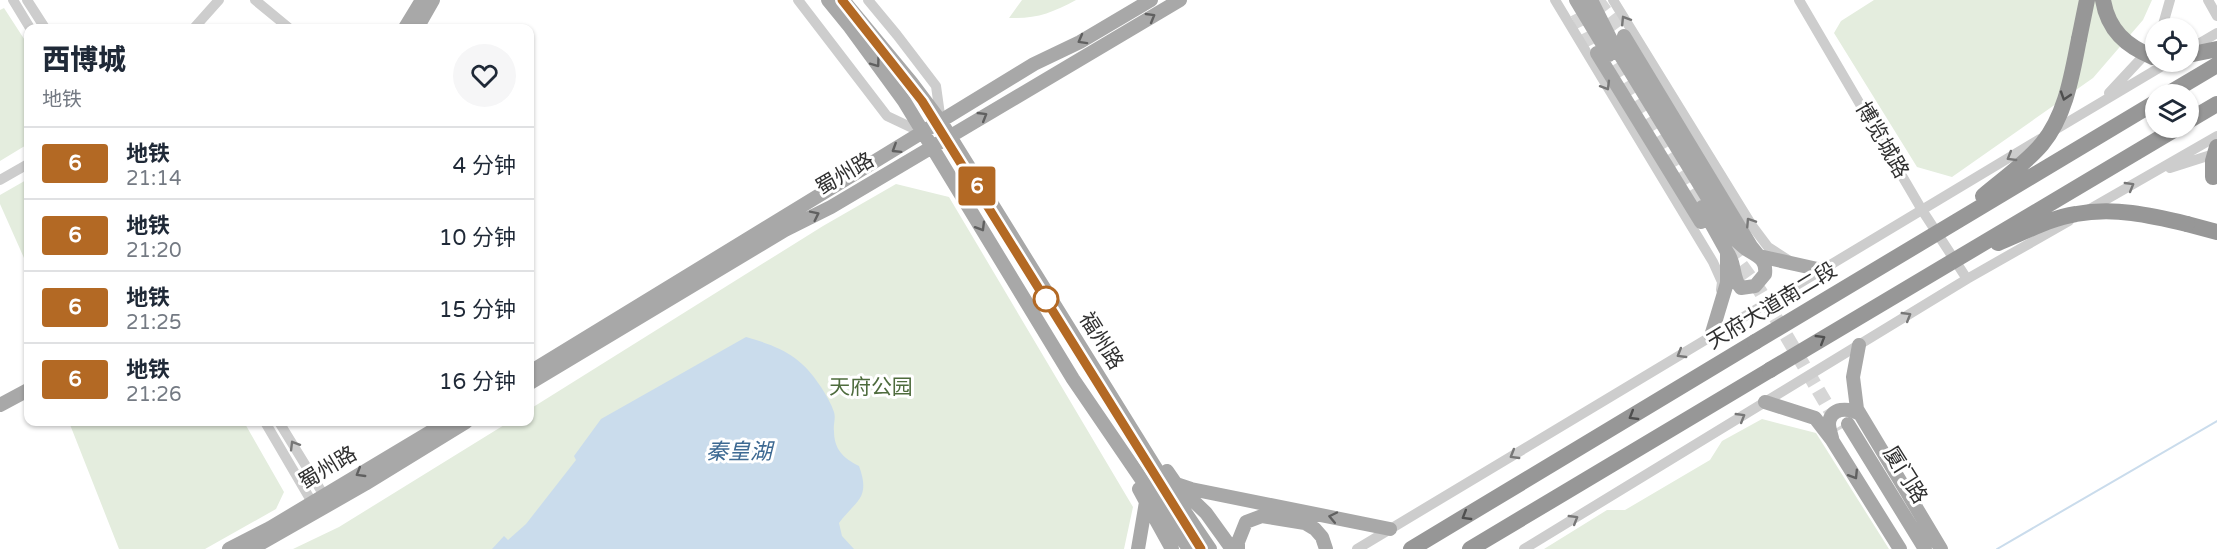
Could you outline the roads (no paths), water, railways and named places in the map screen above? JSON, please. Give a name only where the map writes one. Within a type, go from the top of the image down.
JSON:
[{"type":"highway","points":[[1941,231],[2027,159],[2043,143],[2054,127],[2072,77],[2087,0]]},
{"type":"highway","points":[[2103,0],[2114,29],[2133,48],[2145,53]]},
{"type":"highway","points":[[2199,53],[2217,49]]},
{"type":"highway","points":[[2185,84],[2217,65]]},
{"type":"highway","points":[[2199,115],[2217,104]]},
{"type":"highway","name":"天府大道南二段","points":[[1411,549],[2145,109]]},
{"type":"highway","points":[[1470,549],[2160,138]]},
{"type":"highway","points":[[2217,147],[2213,161],[2213,177],[2217,188]]},
{"type":"highway","points":[[1947,263],[2060,218],[2100,211],[2125,211],[2153,216],[2217,232]]},
{"type":"main road","points":[[407,24],[422,0]]},
{"type":"main road","points":[[419,24],[433,0]]},
{"type":"main road","name":"福州路","points":[[828,0],[890,82],[1073,379],[1189,549]]},
{"type":"main road","name":"福州路","points":[[843,0],[941,122],[1160,476],[1210,549]]},
{"type":"main road","name":"蜀州路","points":[[534,370],[1034,64],[1080,42],[1151,0]]},
{"type":"main road","name":"蜀州路","points":[[534,381],[785,230],[831,207],[1180,0]]},
{"type":"main road","points":[[1576,0],[1715,228],[1732,259],[1737,285],[1741,288],[1755,286],[1765,274],[1766,268],[1624,36]]},
{"type":"main road","points":[[1591,0],[1610,38],[1731,236],[1759,256],[1822,270]]},
{"type":"main road","points":[[1597,52],[1708,234],[1719,256],[1727,283]]},
{"type":"main road","points":[[1712,336],[1727,283],[1727,252]]},
{"type":"main road","points":[[1859,345],[1853,377],[1854,395],[1860,414],[1941,549]]},
{"type":"main road","points":[[1100,378],[1176,484],[1206,513],[1232,549]]},
{"type":"main road","points":[[1073,379],[1173,549]]},
{"type":"main road","points":[[0,395],[24,382]]},
{"type":"main road","points":[[0,405],[24,392]]},
{"type":"main road","points":[[1764,402],[1815,418],[1840,431]]},
{"type":"main road","points":[[1860,414],[1850,408],[1844,409],[1832,416],[1829,422],[1840,431],[1900,549]]},
{"type":"main road","name":"蜀州路","points":[[251,549],[441,426]]},
{"type":"main road","name":"蜀州路","points":[[229,549],[321,503],[459,426]]},
{"type":"main road","name":"厦门路","points":[[1840,431],[1915,549]]},
{"type":"main road","name":"厦门路","points":[[1840,431],[1925,549]]},
{"type":"main road","points":[[1176,484],[1191,489],[1390,529]]},
{"type":"main road","points":[[1138,549],[1146,502]]},
{"type":"main road","points":[[1238,549],[1238,542],[1246,522],[1262,516],[1305,523],[1322,537],[1326,549]]},
{"type":"street","points":[[13,0],[28,24]]},
{"type":"street","points":[[27,0],[42,24]]},
{"type":"street","points":[[198,24],[219,0]]},
{"type":"street","points":[[255,0],[284,24]]},
{"type":"street","points":[[798,0],[887,116],[923,133]]},
{"type":"street","name":"福州路","points":[[868,0],[936,86],[941,122]]},
{"type":"street","points":[[1555,0],[1713,262],[1722,282],[1720,305]]},
{"type":"street","points":[[1613,0],[1753,227],[1768,247],[1790,262]]},
{"type":"street","name":"博览城路","points":[[1799,0],[1922,210],[1967,279]]},
{"type":"street","points":[[2165,18],[2170,0]]},
{"type":"street","points":[[2208,0],[2217,16]]},
{"type":"street","points":[[2199,44],[2217,33]]},
{"type":"street","points":[[2100,103],[2145,54]]},
{"type":"street","points":[[1357,549],[2152,72]]},
{"type":"street","points":[[1524,549],[1967,279],[2217,136]]},
{"type":"street","points":[[2149,175],[2217,153]]},
{"type":"street","points":[[0,180],[24,166]]},
{"type":"street","points":[[268,426],[321,503]]},
{"type":"street","points":[[281,426],[321,503]]},
{"type":"water","name":"秦皇湖","points":[[746,337],[780,349],[798,360],[813,376],[830,402],[835,414],[834,437],[838,448],[848,460],[859,466],[862,477],[863,486],[860,498],[839,523],[842,536],[854,549],[492,549],[504,536],[508,540],[526,524],[576,460],[574,456],[601,419]]},
{"type":"waterway","points":[[1997,549],[2217,421]]},
{"type":"tunnel","points":[[1597,0],[1624,36]]},
{"type":"tunnel","points":[[1577,13],[1597,53]]},
{"type":"tunnel","points":[[1606,45],[1710,216]]},
{"type":"tunnel","points":[[1729,248],[1760,291],[1841,429]]},
{"type":"metro line","name":"6","points":[[842,0],[922,101],[1201,549]]},
{"type":"park label","name":"天府公园","points":[[871,387]]}]
